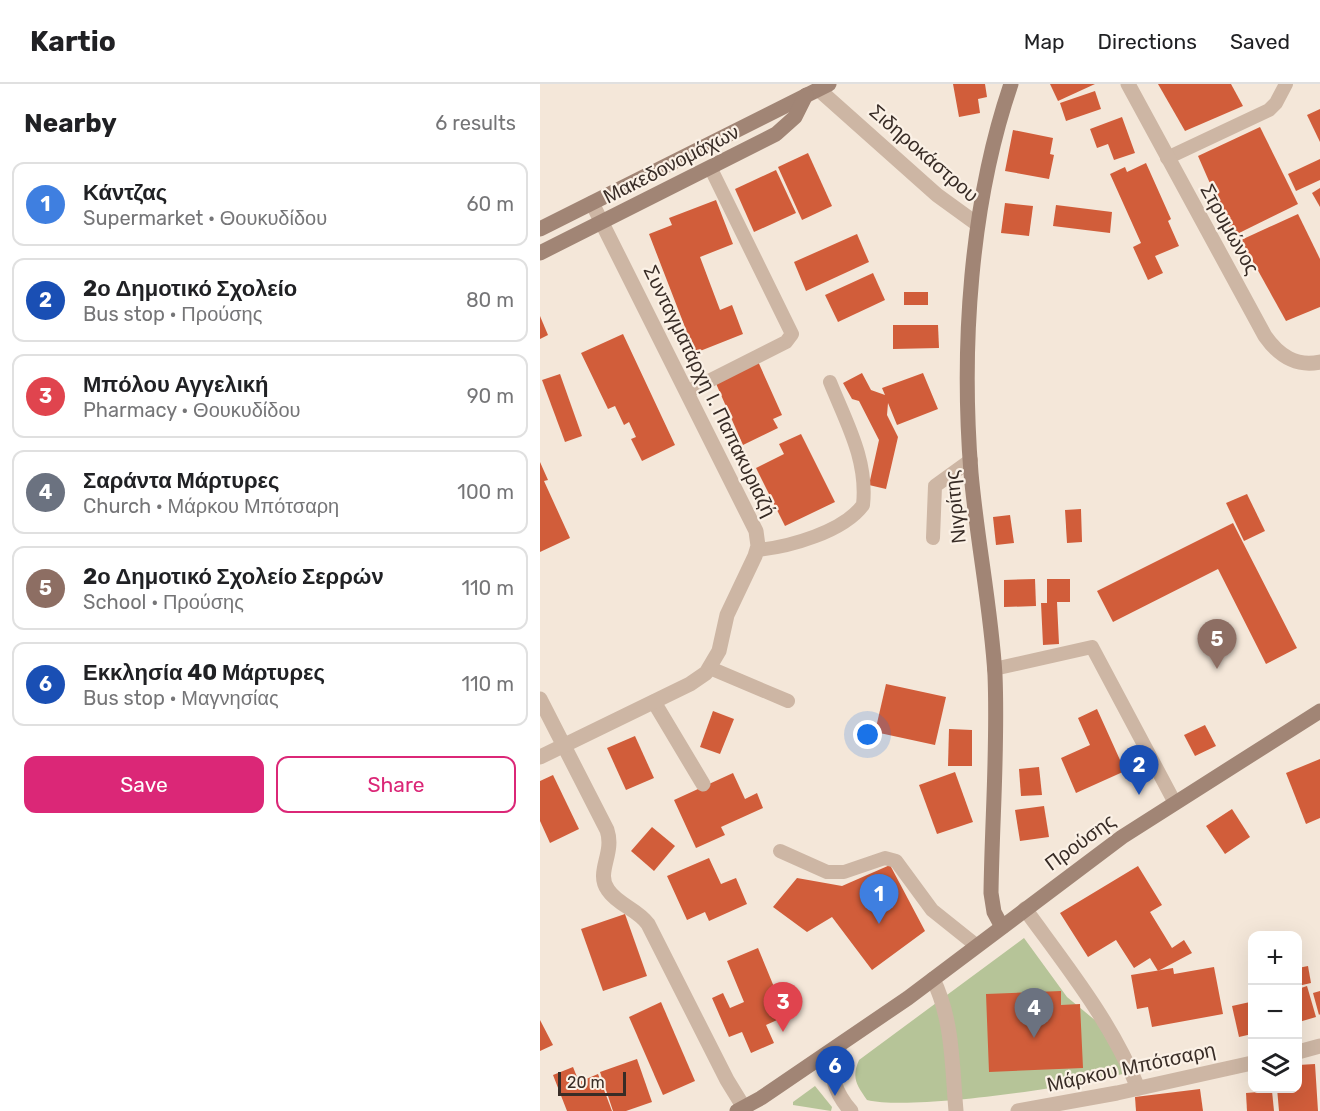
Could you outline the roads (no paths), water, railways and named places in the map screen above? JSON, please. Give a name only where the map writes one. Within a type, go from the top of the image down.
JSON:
[{"type":"street","name":"Νιγρίτης","points":[[1002,927],[994,912],[991,893],[995,743],[994,669],[970,460],[969,340],[977,224],[985,179],[1011,84]]},
{"type":"street","name":"Στρυμώνος","points":[[1128,84],[1270,343],[1295,362],[1306,364],[1320,362]]},
{"type":"street","name":"Σιδηροκάστρου","points":[[818,90],[937,195],[977,224]]},
{"type":"street","name":"Μακεδονομάχων","points":[[540,253],[711,169],[776,134],[795,117],[818,90]]},
{"type":"street","name":"Μακεδονομάχων","points":[[540,229],[818,90]]},
{"type":"street","name":"Συνταγματάρχη Ι. Παπακυριαζή","points":[[592,203],[756,531],[757,550]]},
{"type":"street","points":[[540,757],[698,680],[710,668],[719,651],[728,615],[757,550]]},
{"type":"street","points":[[540,699],[610,840],[604,884],[614,897],[648,924],[742,1110]]},
{"type":"street","points":[[654,702],[703,784]]},
{"type":"street","name":"Προύσης","points":[[742,1110],[833,1050],[933,979],[1122,837],[1320,711]]},
{"type":"street","points":[[1025,909],[1102,1015],[1119,1044],[1138,1088]]},
{"type":"street","points":[[933,979],[945,1002],[948,1018],[956,1111]]},
{"type":"street","points":[[1302,1051],[1320,1046]]},
{"type":"street","points":[[833,1050],[831,1068],[834,1084],[851,1111]]},
{"type":"street","name":"Μάρκου Μπότσαρη","points":[[1018,1111],[1248,1064]]},
{"type":"lane","points":[[1167,158],[1269,110],[1276,104],[1286,84]]},
{"type":"lane","points":[[687,392],[786,342],[792,334],[711,169]]},
{"type":"lane","points":[[757,550],[800,543],[847,519],[863,505],[864,471],[860,455],[830,382]]},
{"type":"lane","points":[[933,538],[935,486],[970,460]]},
{"type":"lane","points":[[994,669],[1092,647],[1175,803]]},
{"type":"lane","points":[[710,668],[788,701]]},
{"type":"lane","points":[[780,850],[827,872],[844,872],[885,858],[896,861],[933,910],[977,946]]},
{"type":"place","name":"2ο Δημοτικό Σχολείο Σερρών","points":[[1217,669]]},
{"type":"place","name":"2ο Δημοτικό Σχολείο","points":[[1139,795]]},
{"type":"place","name":"Κάντζας","points":[[879,924]]},
{"type":"place","name":"Μπόλου Αγγελική","points":[[783,1032]]},
{"type":"place","name":"Σαράντα Μάρτυρες","points":[[1034,1038]]},
{"type":"place","name":"Εκκλησία 40 Μάρτυρες","points":[[835,1096]]}]
